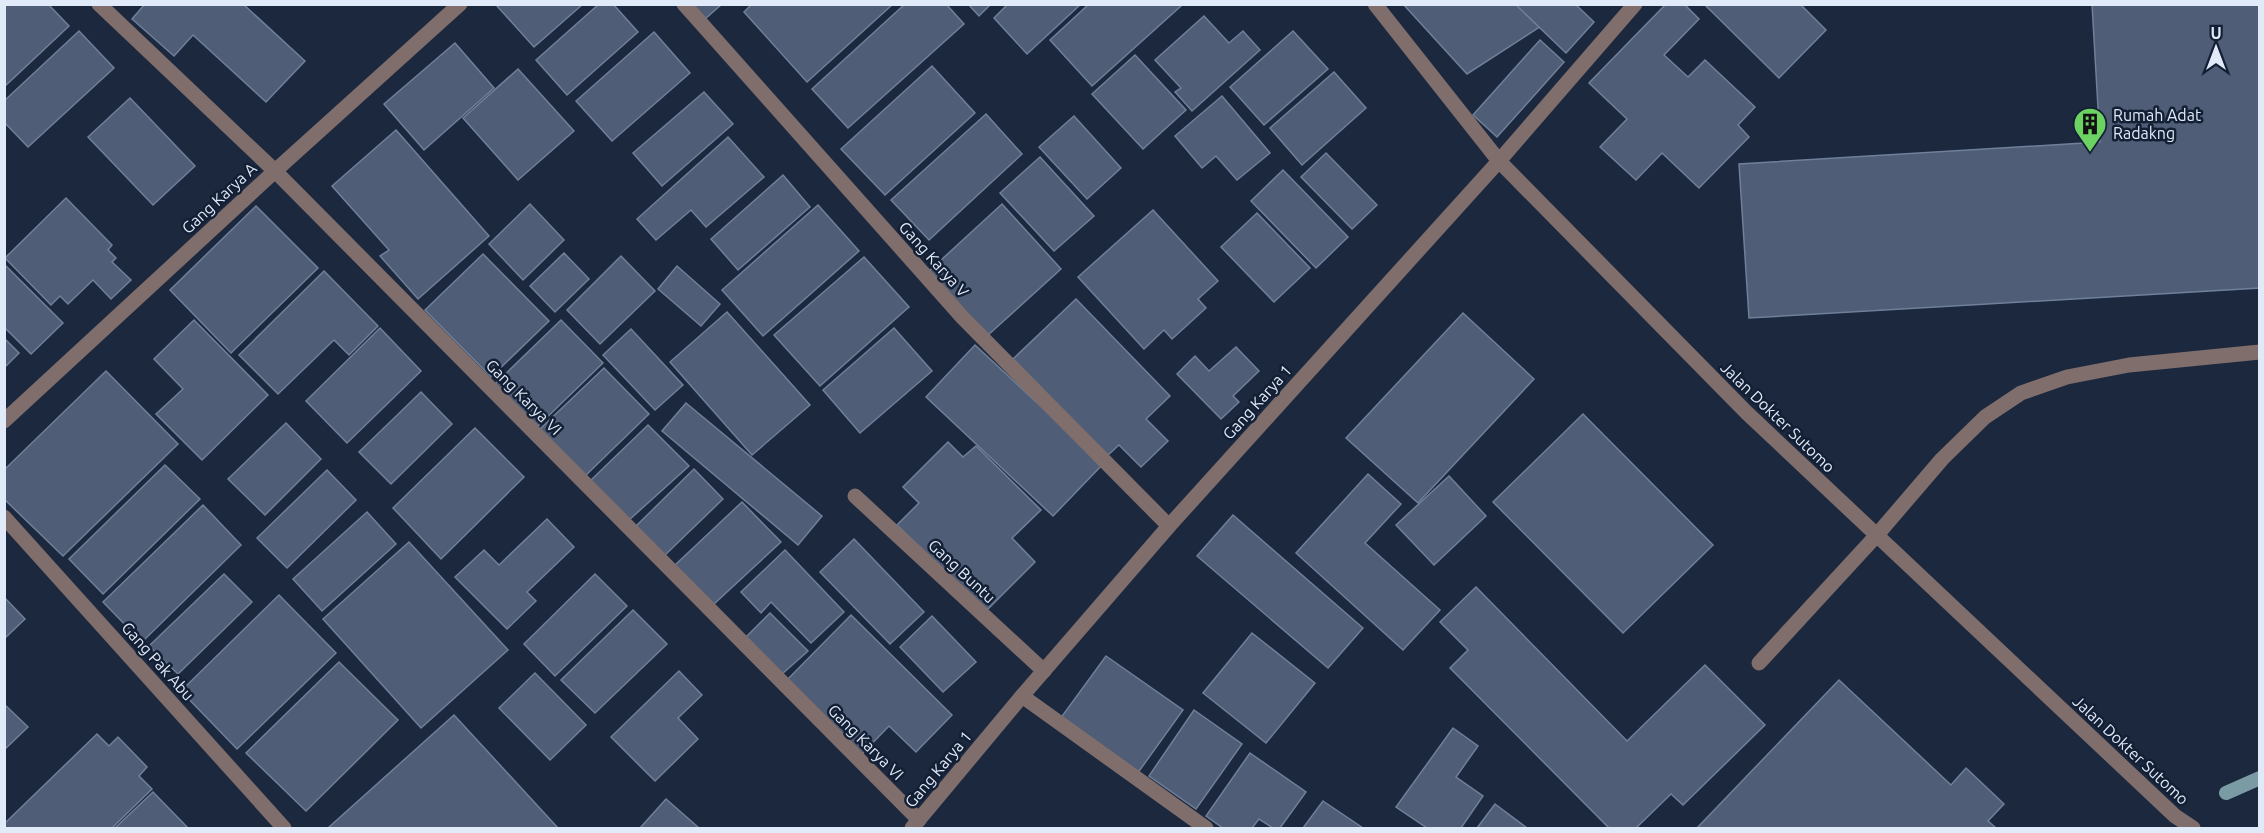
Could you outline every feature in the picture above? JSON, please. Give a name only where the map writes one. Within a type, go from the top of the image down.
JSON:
[{"type":"street","name":"Gang Karya VI","points":[[99,4],[274,171],[915,824]]},
{"type":"street","name":"Gang Karya A","points":[[4,421],[274,171],[460,4]]},
{"type":"street","name":"Gang Karya V","points":[[684,4],[963,318],[1169,526]]},
{"type":"street","name":"Jalan Dokter Sutomo","points":[[1375,4],[1499,161],[1747,413],[2182,825]]},
{"type":"street","name":"Gang Karya 1","points":[[915,824],[1169,526],[1499,161],[1635,4]]},
{"type":"street","points":[[1759,663],[1876,536],[1942,459],[1985,417],[2021,393],[2067,377],[2129,365],[2259,352]]},
{"type":"street","name":"Gang Buntu","points":[[855,496],[1044,671]]},
{"type":"street","name":"Gang Pak Abu","points":[[4,517],[284,828]]},
{"type":"street","points":[[1022,696],[1206,828]]},
{"type":"building","points":[[4,4],[48,4],[69,26],[4,87]]},
{"type":"building","points":[[145,4],[243,4],[305,61],[266,102],[193,35],[174,56],[132,19]]},
{"type":"building","points":[[499,4],[583,4],[534,47],[497,6]]},
{"type":"building","points":[[599,4],[613,4],[638,32],[567,95],[536,60]]},
{"type":"building","points":[[692,4],[722,4],[705,19]]},
{"type":"building","points":[[752,4],[893,4],[807,82],[744,12]]},
{"type":"building","points":[[905,4],[946,4],[964,24],[848,128],[812,89]]},
{"type":"building","points":[[968,4],[991,4],[979,16]]},
{"type":"building","points":[[1008,4],[1081,4],[1027,54],[994,18]]},
{"type":"building","points":[[1089,4],[1179,4],[1181,6],[1092,86],[1050,40]]},
{"type":"building","points":[[1403,4],[1540,4],[1549,21],[1467,74]]},
{"type":"building","points":[[1515,4],[1575,4],[1594,22],[1566,53]]},
{"type":"building","points":[[1666,4],[1684,4],[1699,19],[1664,55],[1688,77],[1705,60],[1755,107],[1738,125],[1749,137],[1699,188],[1662,153],[1636,180],[1600,147],[1627,119],[1589,83]]},
{"type":"building","points":[[1704,4],[1800,4],[1826,30],[1779,78]]},
{"type":"building","name":"Rumah Adat Radakng","points":[[2092,4],[2260,4],[2260,288],[1749,318],[1739,164],[2100,142]]},
{"type":"building","points":[[1204,16],[1229,43],[1243,31],[1260,50],[1192,111],[1175,92],[1181,88],[1155,60]]},
{"type":"building","points":[[79,31],[114,68],[28,147],[4,122],[4,101]]},
{"type":"building","points":[[1293,31],[1328,69],[1264,125],[1230,87]]},
{"type":"building","points":[[654,32],[690,73],[612,141],[576,101]]},
{"type":"building","points":[[1540,40],[1564,62],[1497,137],[1473,115]]},
{"type":"building","points":[[455,43],[494,88],[424,150],[384,104]]},
{"type":"building","points":[[1135,55],[1186,110],[1143,149],[1092,94]]},
{"type":"building","points":[[932,66],[975,113],[885,195],[841,149]]},
{"type":"building","points":[[518,69],[574,131],[518,180],[463,118]]},
{"type":"building","points":[[1334,72],[1366,108],[1302,165],[1270,128]]},
{"type":"building","points":[[704,92],[733,124],[662,186],[633,153]]},
{"type":"building","points":[[1222,96],[1270,153],[1237,180],[1216,156],[1202,168],[1175,136]]},
{"type":"building","points":[[130,98],[195,166],[153,205],[88,137]]},
{"type":"building","points":[[986,114],[1022,154],[929,240],[891,200]]},
{"type":"building","points":[[1074,116],[1121,168],[1087,199],[1039,147]]},
{"type":"building","points":[[396,130],[489,236],[418,299],[380,256],[389,250],[332,186]]},
{"type":"building","points":[[728,137],[764,177],[706,227],[691,210],[656,240],[637,219]]},
{"type":"building","points":[[1326,153],[1377,205],[1352,229],[1301,177]]},
{"type":"building","points":[[1040,157],[1094,216],[1054,251],[1000,193]]},
{"type":"building","points":[[1283,170],[1348,237],[1316,268],[1251,201]]},
{"type":"building","points":[[783,175],[810,207],[738,270],[711,239]]},
{"type":"building","points":[[66,198],[112,245],[108,250],[116,258],[112,262],[131,280],[111,299],[93,280],[68,304],[60,296],[51,305],[5,258]]},
{"type":"building","points":[[530,204],[564,240],[523,280],[489,244]]},
{"type":"building","points":[[1002,204],[1061,269],[987,336],[928,272]]},
{"type":"building","points":[[818,205],[859,251],[763,336],[722,290]]},
{"type":"building","points":[[256,206],[318,268],[231,353],[170,290]]},
{"type":"building","points":[[1153,210],[1218,281],[1198,299],[1206,308],[1172,339],[1164,330],[1144,349],[1078,277]]},
{"type":"building","points":[[1257,213],[1310,268],[1274,302],[1221,247]]},
{"type":"building","points":[[564,253],[589,279],[555,312],[530,286]]},
{"type":"building","points":[[483,254],[549,321],[491,377],[425,310]]},
{"type":"building","points":[[621,256],[655,291],[600,344],[567,310]]},
{"type":"building","points":[[864,257],[909,307],[820,386],[774,335]]},
{"type":"building","points":[[4,264],[63,323],[31,354],[4,327]]},
{"type":"building","points":[[677,266],[720,304],[701,326],[658,289]]},
{"type":"building","points":[[324,271],[378,326],[349,355],[334,340],[278,394],[239,355]]},
{"type":"building","points":[[1076,299],[1170,396],[1146,419],[1168,441],[1141,467],[1119,445],[1107,456],[1013,359]]},
{"type":"building","points":[[727,312],[810,405],[752,455],[670,362]]},
{"type":"building","points":[[1463,313],[1534,379],[1418,503],[1346,438]]},
{"type":"building","points":[[194,320],[268,395],[202,460],[156,414],[183,389],[154,359]]},
{"type":"building","points":[[561,320],[603,363],[538,426],[495,384]]},
{"type":"building","points":[[380,328],[421,371],[347,443],[306,401]]},
{"type":"building","points":[[894,328],[932,371],[860,433],[823,390]]},
{"type":"building","points":[[631,329],[683,385],[655,410],[603,355]]},
{"type":"building","points":[[4,338],[19,353],[4,368]]},
{"type":"building","points":[[975,345],[1103,464],[1053,516],[926,397]]},
{"type":"building","points":[[1236,347],[1259,371],[1233,396],[1239,402],[1221,419],[1177,374],[1195,356],[1209,371]]},
{"type":"building","points":[[604,368],[649,414],[584,477],[539,430]]},
{"type":"building","points":[[106,371],[178,444],[63,556],[4,499],[4,470]]},
{"type":"building","points":[[421,392],[452,424],[391,484],[359,452]]},
{"type":"building","points":[[686,403],[822,516],[798,545],[662,431]]},
{"type":"building","points":[[1583,414],[1713,545],[1623,633],[1493,502]]},
{"type":"building","points":[[286,423],[321,459],[265,515],[228,479]]},
{"type":"building","points":[[648,425],[689,466],[629,520],[589,482]]},
{"type":"building","points":[[475,428],[524,477],[441,559],[393,508]]},
{"type":"building","points":[[948,442],[963,457],[976,446],[1041,510],[1012,538],[1035,562],[986,611],[897,525],[919,503],[903,487]]},
{"type":"building","points":[[165,465],[200,499],[103,594],[69,559]]},
{"type":"building","points":[[694,469],[723,499],[664,556],[635,527]]},
{"type":"building","points":[[327,470],[356,500],[287,568],[257,538]]},
{"type":"building","points":[[1368,474],[1401,504],[1365,543],[1440,610],[1403,650],[1296,553]]},
{"type":"building","points":[[1449,476],[1486,516],[1434,565],[1396,525]]},
{"type":"building","points":[[742,502],[781,542],[714,604],[674,566]]},
{"type":"building","points":[[203,505],[241,545],[142,642],[103,602]]},
{"type":"building","points":[[367,512],[396,544],[322,611],[293,579]]},
{"type":"building","points":[[1233,515],[1363,628],[1328,668],[1197,556]]},
{"type":"building","points":[[547,519],[574,547],[527,592],[536,601],[507,629],[455,577],[484,550],[499,565]]},
{"type":"building","points":[[854,539],[924,612],[890,644],[820,572]]},
{"type":"building","points":[[409,542],[508,650],[421,728],[323,619]]},
{"type":"building","points":[[785,550],[844,612],[811,643],[771,602],[761,613],[741,592]]},
{"type":"building","points":[[224,574],[252,602],[178,674],[149,646]]},
{"type":"building","points":[[595,574],[627,606],[555,676],[524,644]]},
{"type":"building","points":[[1476,587],[1627,741],[1705,665],[1765,725],[1683,805],[1671,794],[1636,828],[1609,828],[1450,668],[1468,650],[1440,622]]},
{"type":"building","points":[[279,595],[336,653],[237,749],[181,691]]},
{"type":"building","points":[[4,597],[25,619],[4,639]]},
{"type":"building","points":[[633,610],[667,644],[595,713],[561,680]]},
{"type":"building","points":[[770,613],[808,651],[782,674],[745,638]]},
{"type":"building","points":[[851,615],[952,715],[916,752],[889,726],[860,756],[786,681]]},
{"type":"building","points":[[932,616],[976,662],[943,692],[900,647]]},
{"type":"building","points":[[1252,633],[1315,683],[1266,743],[1203,693]]},
{"type":"building","points":[[1106,656],[1183,710],[1137,774],[1060,719]]},
{"type":"building","points":[[339,662],[398,720],[306,811],[246,753]]},
{"type":"building","points":[[679,671],[702,695],[678,718],[698,739],[655,781],[611,737]]},
{"type":"building","points":[[535,673],[586,725],[550,760],[499,708]]},
{"type":"building","points":[[1839,680],[1951,785],[1966,768],[2004,804],[1988,821],[1996,828],[1697,828]]},
{"type":"building","points":[[4,704],[28,727],[4,750]]},
{"type":"building","points":[[1194,710],[1242,744],[1196,809],[1149,776]]},
{"type":"building","points":[[454,715],[558,828],[328,828]]},
{"type":"building","points":[[1453,728],[1478,746],[1456,777],[1483,796],[1461,828],[1427,828],[1396,807]]},
{"type":"building","points":[[97,734],[109,746],[118,737],[147,767],[139,776],[152,789],[112,828],[4,828],[4,824]]},
{"type":"building","points":[[1250,753],[1306,792],[1280,828],[1273,828],[1259,819],[1252,828],[1223,828],[1206,816]]},
{"type":"building","points":[[153,792],[188,828],[115,828]]},
{"type":"building","points":[[666,799],[699,828],[640,828]]},
{"type":"building","points":[[1323,801],[1363,828],[1303,828]]},
{"type":"building","points":[[1495,804],[1527,828],[1477,828]]},
{"type":"waterway","points":[[2226,793],[2260,778]]},
{"type":"place","name":"Rumah Adat Radakng","points":[[2090,153]]}]
